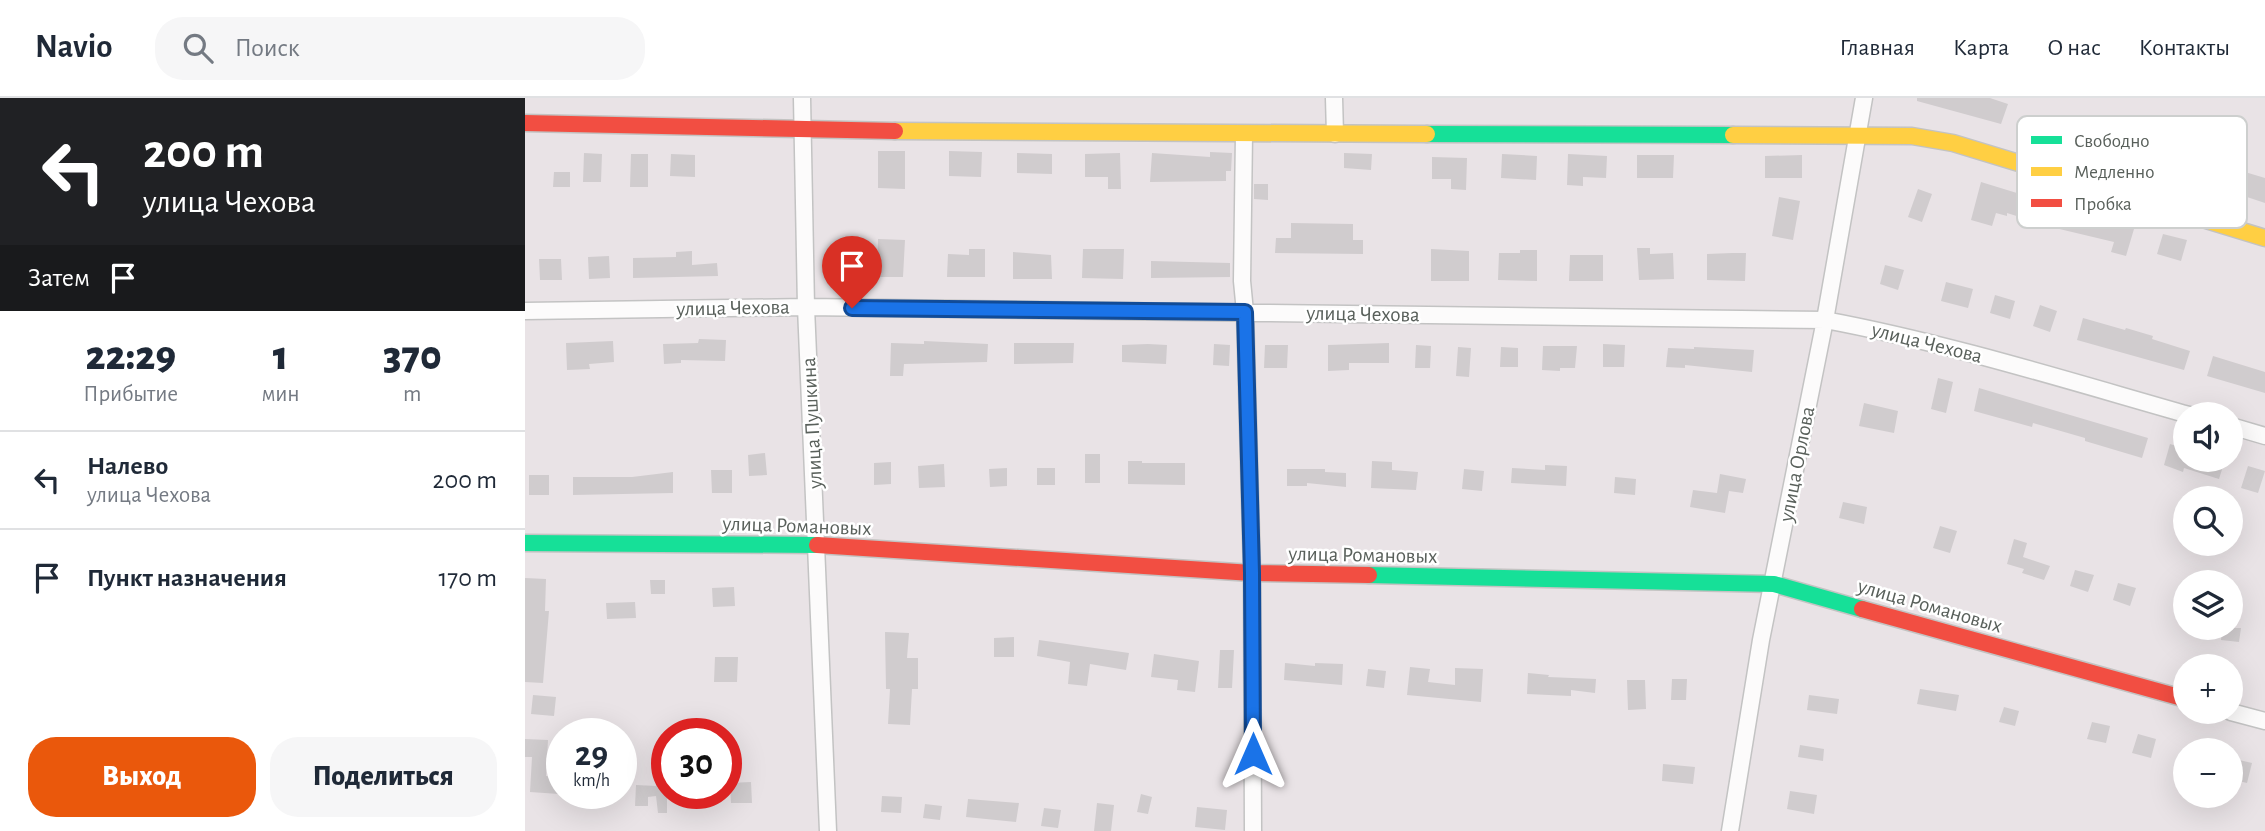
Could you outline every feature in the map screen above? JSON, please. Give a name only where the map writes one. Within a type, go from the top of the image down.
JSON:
[{"type":"street","name":"улица Пушкина","points":[[802,98],[806,307],[828,831]]},
{"type":"street","points":[[1334,98],[1335,134]]},
{"type":"street","name":"улица Орлова","points":[[1730,831],[1761,640],[1825,320],[1864,98]]},
{"type":"street","points":[[525,123],[803,131],[1912,136],[1953,142],[2017,162]]},
{"type":"street","points":[[1244,134],[1242,281],[1252,573],[1253,831]]},
{"type":"street","points":[[2232,228],[2265,238]]},
{"type":"street","name":"улица Чехова","points":[[525,311],[806,307],[1825,320],[1959,351],[2173,411]]},
{"type":"street","points":[[2243,430],[2265,436]]},
{"type":"street","name":"улица Романовых","points":[[525,543],[818,545],[1252,573],[1774,584],[2173,695]]},
{"type":"street","points":[[2243,715],[2265,721]]},
{"type":"building","points":[[1917,98],[1990,98],[2008,104],[2001,124],[1917,101]]},
{"type":"building","points":[[878,151],[905,151],[905,189],[878,188]]},
{"type":"building","points":[[949,151],[982,152],[981,177],[949,176]]},
{"type":"building","points":[[1210,152],[1232,153],[1231,171],[1226,171],[1226,181],[1150,182],[1152,153],[1210,157]]},
{"type":"building","points":[[584,153],[602,154],[601,182],[583,182]]},
{"type":"building","points":[[1017,153],[1052,154],[1052,174],[1017,173]]},
{"type":"building","points":[[1120,153],[1121,189],[1108,189],[1108,177],[1085,177],[1085,154]]},
{"type":"building","points":[[1344,153],[1372,154],[1371,170],[1344,168]]},
{"type":"building","points":[[631,154],[648,154],[648,187],[630,187]]},
{"type":"building","points":[[671,154],[695,155],[695,177],[670,176]]},
{"type":"building","points":[[1502,154],[1537,156],[1536,180],[1501,178]]},
{"type":"building","points":[[1568,154],[1607,156],[1606,178],[1583,177],[1583,186],[1567,185]]},
{"type":"building","points":[[1637,155],[1674,155],[1673,178],[1637,178]]},
{"type":"building","points":[[1802,155],[1802,178],[1765,178],[1765,156]]},
{"type":"building","points":[[1432,157],[1467,158],[1466,190],[1451,189],[1451,179],[1432,179]]},
{"type":"building","points":[[554,172],[570,172],[570,187],[553,187]]},
{"type":"building","points":[[2247,173],[2265,178],[2265,203],[2247,197]]},
{"type":"building","points":[[1981,182],[2017,193],[2017,216],[1996,213],[1992,226],[1971,220]]},
{"type":"building","points":[[1254,184],[1268,184],[1268,200],[1254,199]]},
{"type":"building","points":[[1918,189],[1932,194],[1922,222],[1908,217]]},
{"type":"building","points":[[1779,197],[1800,201],[1793,240],[1772,236]]},
{"type":"building","points":[[1291,223],[1353,224],[1353,240],[1363,240],[1363,254],[1275,253],[1276,238],[1291,238]]},
{"type":"building","points":[[2055,228],[2134,229],[2126,256],[2111,252],[2114,242]]},
{"type":"building","points":[[2163,234],[2187,240],[2181,261],[2157,254]]},
{"type":"building","points":[[878,239],[905,240],[903,277],[877,277]]},
{"type":"building","points":[[1637,248],[1650,248],[1650,254],[1673,253],[1674,279],[1639,280]]},
{"type":"building","points":[[969,249],[985,249],[985,277],[947,277],[948,254],[969,255]]},
{"type":"building","points":[[1083,249],[1124,249],[1123,279],[1082,278]]},
{"type":"building","points":[[1431,249],[1469,251],[1469,281],[1431,281]]},
{"type":"building","points":[[1520,250],[1537,250],[1537,281],[1498,280],[1499,253],[1520,253]]},
{"type":"building","points":[[692,251],[692,265],[717,263],[718,276],[633,278],[633,258],[676,257],[676,252]]},
{"type":"building","points":[[1013,252],[1051,255],[1052,279],[1013,279]]},
{"type":"building","points":[[1746,253],[1745,281],[1707,280],[1707,254]]},
{"type":"building","points":[[1570,255],[1603,255],[1603,281],[1569,281]]},
{"type":"building","points":[[609,256],[610,278],[589,279],[588,257]]},
{"type":"building","points":[[539,259],[561,259],[562,280],[540,280]]},
{"type":"building","points":[[1151,261],[1230,263],[1230,277],[1151,278]]},
{"type":"building","points":[[1885,265],[1904,270],[1898,290],[1880,284]]},
{"type":"building","points":[[1946,282],[1973,289],[1968,308],[1941,301]]},
{"type":"building","points":[[1995,295],[2015,301],[2010,319],[1990,313]]},
{"type":"building","points":[[2040,305],[2057,311],[2050,332],[2033,326]]},
{"type":"building","points":[[2083,318],[2153,336],[2152,339],[2190,351],[2184,370],[2077,340]]},
{"type":"building","points":[[699,339],[726,340],[725,361],[681,360],[681,363],[664,364],[663,344],[698,343]]},
{"type":"building","points":[[613,341],[614,362],[589,364],[590,369],[567,370],[566,343]]},
{"type":"building","points":[[924,341],[988,344],[987,362],[904,364],[903,376],[890,376],[891,343],[924,344]]},
{"type":"building","points":[[1014,343],[1074,343],[1073,363],[1014,364]]},
{"type":"building","points":[[1389,343],[1389,363],[1349,363],[1349,370],[1328,371],[1328,345]]},
{"type":"building","points":[[1214,344],[1230,345],[1229,366],[1213,365]]},
{"type":"building","points":[[1603,344],[1625,345],[1624,367],[1603,367]]},
{"type":"building","points":[[1122,345],[1167,345],[1166,364],[1122,362]]},
{"type":"building","points":[[1265,345],[1288,345],[1287,368],[1264,368]]},
{"type":"building","points":[[1416,345],[1431,346],[1430,368],[1415,368]]},
{"type":"building","points":[[1543,346],[1577,346],[1575,368],[1542,370]]},
{"type":"building","points":[[1458,347],[1471,348],[1469,377],[1456,376]]},
{"type":"building","points":[[1501,347],[1518,348],[1518,367],[1500,367]]},
{"type":"building","points":[[1668,348],[1754,350],[1752,372],[1685,365],[1685,368],[1666,367]]},
{"type":"building","points":[[2213,356],[2265,372],[2265,393],[2207,376]]},
{"type":"building","points":[[1938,378],[1953,382],[1946,413],[1931,409]]},
{"type":"building","points":[[1979,388],[2148,438],[2142,458],[2033,423],[2032,427],[1974,411]]},
{"type":"building","points":[[1864,403],[1898,411],[1894,433],[1859,426]]},
{"type":"building","points":[[2170,444],[2173,445],[2173,468],[2164,465]]},
{"type":"building","points":[[765,453],[767,475],[749,476],[748,455]]},
{"type":"building","points":[[1085,454],[1100,454],[1100,483],[1085,483]]},
{"type":"building","points":[[1128,461],[1185,463],[1185,485],[1128,484]]},
{"type":"building","points":[[1372,461],[1392,462],[1392,470],[1418,472],[1416,490],[1371,488]]},
{"type":"building","points":[[891,462],[891,484],[874,485],[874,463]]},
{"type":"building","points":[[944,464],[945,487],[919,488],[918,466]]},
{"type":"building","points":[[1545,465],[1567,466],[1566,486],[1511,483],[1512,468],[1545,470]]},
{"type":"building","points":[[2248,466],[2265,471],[2258,493],[2242,486]]},
{"type":"building","points":[[1007,468],[1007,486],[990,487],[989,469]]},
{"type":"building","points":[[1037,468],[1055,468],[1055,485],[1037,485]]},
{"type":"building","points":[[1287,469],[1325,469],[1325,472],[1346,473],[1346,487],[1307,483],[1307,486],[1287,486]]},
{"type":"building","points":[[1464,469],[1484,471],[1482,491],[1462,489]]},
{"type":"building","points":[[711,470],[732,470],[732,493],[712,493]]},
{"type":"building","points":[[673,472],[673,493],[573,495],[573,477],[632,477]]},
{"type":"building","points":[[2197,472],[2221,472],[2219,479]]},
{"type":"building","points":[[1720,474],[1746,479],[1743,493],[1729,491],[1725,513],[1690,507],[1693,490],[1717,493]]},
{"type":"building","points":[[529,475],[549,475],[549,495],[529,495]]},
{"type":"building","points":[[1615,477],[1636,479],[1635,495],[1614,493]]},
{"type":"building","points":[[1843,502],[1867,507],[1864,524],[1839,518]]},
{"type":"building","points":[[1940,526],[1957,531],[1950,553],[1933,548]]},
{"type":"building","points":[[2014,539],[2027,543],[2023,557],[2050,566],[2044,580],[2022,573],[2024,569],[2007,564]]},
{"type":"building","points":[[2075,570],[2094,575],[2088,592],[2070,586]]},
{"type":"building","points":[[525,578],[546,579],[545,611],[549,611],[543,683],[525,682]]},
{"type":"building","points":[[650,580],[665,580],[665,594],[651,594]]},
{"type":"building","points":[[2118,583],[2136,588],[2130,606],[2113,600]]},
{"type":"building","points":[[734,587],[735,606],[713,607],[712,588]]},
{"type":"building","points":[[635,602],[636,618],[607,619],[606,603]]},
{"type":"building","points":[[885,632],[909,633],[907,658],[918,658],[918,689],[912,689],[910,725],[888,724],[890,689],[886,689]]},
{"type":"building","points":[[1014,637],[1014,657],[994,657],[994,638]]},
{"type":"building","points":[[1039,640],[1129,653],[1126,670],[1090,664],[1087,686],[1068,684],[1070,662],[1037,656]]},
{"type":"building","points":[[1220,650],[1234,650],[1232,688],[1218,688]]},
{"type":"building","points":[[1154,654],[1199,661],[1195,692],[1177,690],[1178,680],[1151,677]]},
{"type":"building","points":[[715,657],[738,657],[737,682],[714,682]]},
{"type":"building","points":[[1285,663],[1315,666],[1315,663],[1343,664],[1342,685],[1284,680]]},
{"type":"building","points":[[1410,667],[1430,669],[1428,682],[1455,685],[1455,668],[1483,669],[1481,702],[1407,695]]},
{"type":"building","points":[[1368,669],[1386,671],[1384,688],[1366,686]]},
{"type":"building","points":[[1528,673],[1549,675],[1548,677],[1596,679],[1595,693],[1571,690],[1571,696],[1527,694]]},
{"type":"building","points":[[1672,679],[1687,679],[1686,700],[1671,700]]},
{"type":"building","points":[[1627,680],[1645,680],[1646,709],[1628,710]]},
{"type":"building","points":[[1920,689],[1959,695],[1956,711],[1917,704]]},
{"type":"building","points":[[533,695],[556,697],[554,716],[531,714]]},
{"type":"building","points":[[1809,695],[1839,699],[1837,714],[1807,710]]},
{"type":"building","points":[[2004,707],[2019,711],[2015,726],[1999,722]]},
{"type":"building","points":[[2092,722],[2110,726],[2106,743],[2087,739]]},
{"type":"building","points":[[2138,734],[2156,739],[2151,758],[2132,753]]},
{"type":"building","points":[[525,739],[546,740],[546,793],[530,792],[532,757],[525,757]]},
{"type":"building","points":[[1800,745],[1824,749],[1823,761],[1798,757]]},
{"type":"building","points":[[2243,761],[2252,763],[2247,783],[2243,782]]},
{"type":"building","points":[[1663,764],[1695,767],[1693,784],[1662,781]]},
{"type":"building","points":[[742,782],[751,782],[752,803],[742,803]]},
{"type":"building","points":[[637,785],[651,786],[648,806],[637,806]]},
{"type":"building","points":[[1790,791],[1817,795],[1814,814],[1787,809]]},
{"type":"building","points":[[1141,794],[1152,797],[1148,814],[1137,812]]},
{"type":"building","points":[[882,796],[902,797],[901,813],[881,812]]},
{"type":"building","points":[[968,799],[1019,803],[1016,822],[966,817]]},
{"type":"building","points":[[1097,803],[1114,805],[1111,831],[1094,831]]},
{"type":"building","points":[[925,804],[942,806],[940,820],[923,818]]},
{"type":"building","points":[[1197,807],[1227,810],[1225,830],[1195,827]]},
{"type":"building","points":[[1044,808],[1061,810],[1058,828],[1041,826]]},
{"type":"building","points":[[658,809],[667,809],[667,813],[658,813]]},
{"type":"traffic: fast","points":[[1427,134],[1733,135]]},
{"type":"traffic: fast","points":[[525,543],[817,545]]},
{"type":"traffic: fast","points":[[1369,575],[1774,584],[1862,609]]},
{"type":"traffic: slow","points":[[895,131],[1427,134]]},
{"type":"traffic: slow","points":[[1733,135],[1912,136],[1953,143],[2017,162]]},
{"type":"traffic: slow","points":[[2232,228],[2265,238]]},
{"type":"traffic: jam","points":[[525,123],[895,131]]},
{"type":"traffic: jam","points":[[817,545],[1252,573],[1369,575]]},
{"type":"traffic: jam","points":[[1862,609],[2173,695]]},
{"type":"route","points":[[852,308],[1245,312],[1252,573],[1253,754]]}]
